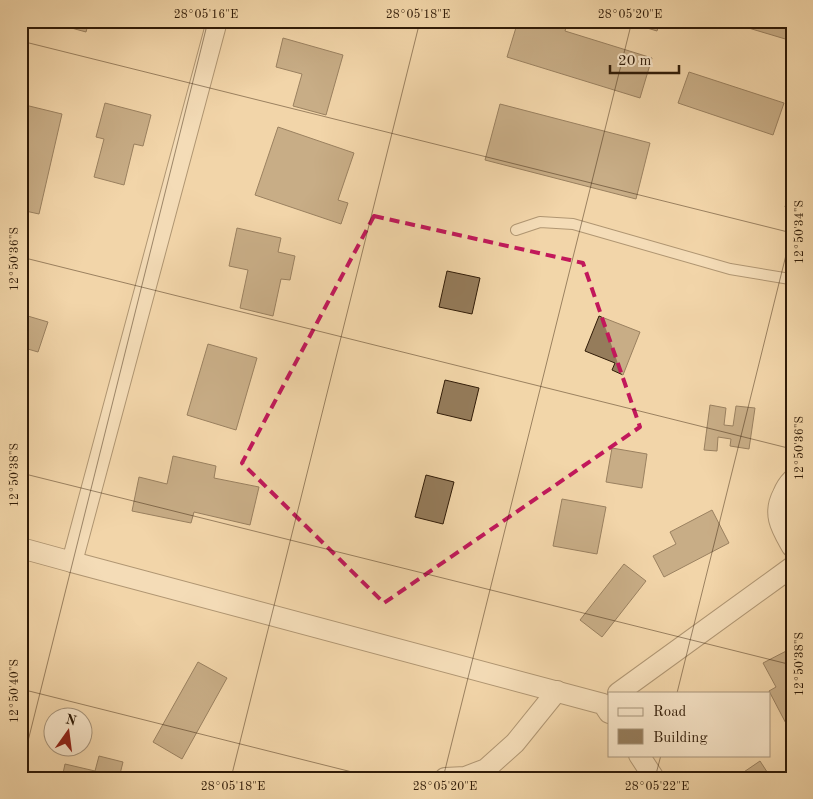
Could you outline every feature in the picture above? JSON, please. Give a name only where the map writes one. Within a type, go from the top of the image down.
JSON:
[{"type":"street","points":[[72,562],[217,21]]},
{"type":"street","points":[[792,480],[781,497],[778,509],[780,524],[792,548]]},
{"type":"street","points":[[21,548],[557,691],[608,702]]},
{"type":"street","points":[[623,692],[792,567]]},
{"type":"street","points":[[445,778],[465,777],[486,769],[515,744],[557,691]]},
{"type":"street","points":[[639,756],[654,778]]},
{"type":"lane","points":[[516,230],[540,222],[574,224],[730,269],[792,278]]},
{"type":"highlighted area","points":[[374,216],[583,263],[640,427],[384,603],[242,463]]},
{"type":"building","points":[[46,21],[89,21],[86,32]]},
{"type":"building","points":[[518,21],[568,21],[565,31],[652,58],[640,98],[507,57]]},
{"type":"building","points":[[624,21],[660,21],[657,31]]},
{"type":"building","points":[[725,21],[792,21],[792,41]]},
{"type":"building","points":[[283,38],[343,55],[326,115],[293,106],[302,74],[276,67]]},
{"type":"building","points":[[689,72],[784,103],[773,135],[678,103]]},
{"type":"building","points":[[105,103],[151,115],[143,146],[134,144],[124,185],[94,177],[104,139],[96,137]]},
{"type":"building","points":[[21,104],[62,114],[39,214],[21,210]]},
{"type":"building","points":[[500,104],[650,143],[636,199],[485,160]]},
{"type":"building","points":[[278,127],[354,153],[338,200],[348,203],[341,224],[255,195]]},
{"type":"building","points":[[792,182],[792,209],[785,207]]},
{"type":"building","points":[[237,228],[281,238],[278,252],[295,256],[290,280],[281,279],[273,316],[240,308],[248,270],[229,266]]},
{"type":"building","points":[[447,271],[480,278],[472,314],[439,307]]},
{"type":"building","points":[[21,314],[48,322],[38,352],[21,347]]},
{"type":"building","points":[[599,316],[640,332],[623,375],[612,370],[615,363],[585,351]]},
{"type":"building","points":[[208,344],[257,358],[236,430],[187,415]]},
{"type":"building","points":[[445,380],[479,388],[471,421],[437,413]]},
{"type":"building","points":[[710,405],[726,408],[724,425],[733,426],[736,406],[755,408],[749,449],[730,446],[731,439],[718,437],[717,451],[704,450]]},
{"type":"building","points":[[612,448],[647,454],[642,488],[606,482]]},
{"type":"building","points":[[173,456],[216,466],[214,478],[259,487],[250,525],[194,512],[191,523],[132,511],[139,477],[167,484]]},
{"type":"building","points":[[426,475],[454,482],[443,524],[415,517]]},
{"type":"building","points":[[562,499],[606,507],[597,554],[553,546]]},
{"type":"building","points":[[712,510],[729,543],[664,577],[653,556],[676,544],[670,532]]},
{"type":"building","points":[[624,564],[646,581],[602,637],[580,620]]},
{"type":"building","points":[[792,648],[792,733],[769,691],[776,687],[763,663]]},
{"type":"building","points":[[198,662],[227,678],[182,759],[153,742]]},
{"type":"building","points":[[99,756],[123,762],[119,778],[62,778],[65,764],[95,771]]},
{"type":"building","points":[[760,761],[771,778],[735,778]]}]
